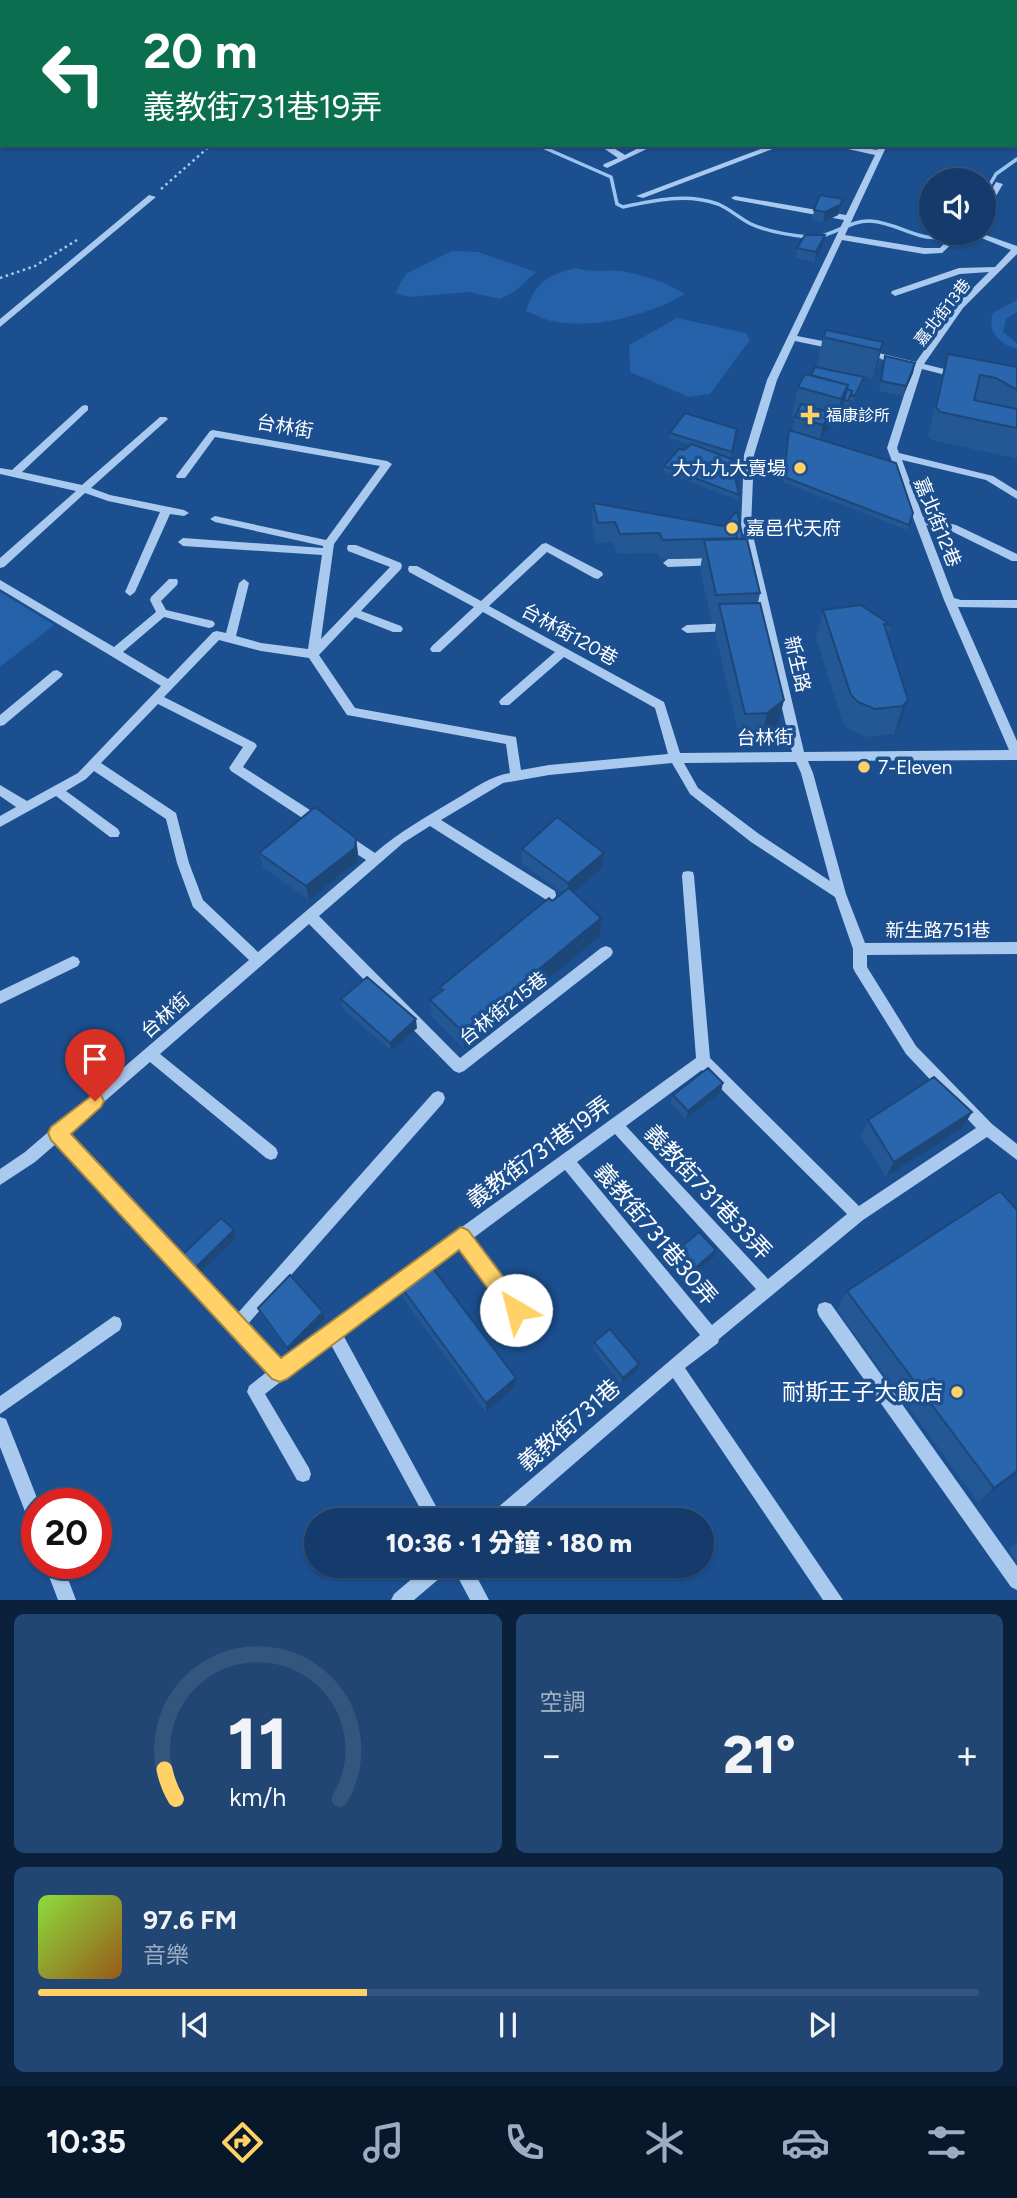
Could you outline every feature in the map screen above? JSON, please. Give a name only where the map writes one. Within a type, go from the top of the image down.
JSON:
[{"type":"street","points":[[606,147],[623,157]]},
{"type":"street","points":[[607,166],[646,147]]},
{"type":"street","points":[[640,197],[774,147]]},
{"type":"street","points":[[858,147],[881,149]]},
{"type":"street","name":"新生路","points":[[881,149],[772,380],[749,455],[746,527],[799,756],[807,773],[840,894],[860,949],[860,968],[911,1050],[987,1129],[1017,1153]]},
{"type":"street","points":[[996,189],[999,184]]},
{"type":"street","points":[[0,324],[152,197]]},
{"type":"street","points":[[735,198],[849,218]]},
{"type":"street","points":[[841,237],[924,251],[942,250],[947,245]]},
{"type":"street","points":[[996,241],[1017,249]]},
{"type":"street","name":"嘉北街13巷","points":[[919,364],[960,306],[1017,249]]},
{"type":"street","points":[[895,293],[959,271],[997,269]]},
{"type":"street","points":[[794,338],[844,348]]},
{"type":"street","points":[[856,351],[919,364],[967,378]]},
{"type":"street","name":"嘉北街12巷","points":[[919,364],[892,448],[949,600],[1017,755]]},
{"type":"street","points":[[14,474],[85,408]]},
{"type":"street","points":[[0,564],[163,419]]},
{"type":"street","name":"台林街","points":[[181,476],[213,433],[387,464],[329,548],[313,654]]},
{"type":"street","name":"嘉北街12巷","points":[[897,456],[989,478],[1017,496]]},
{"type":"street","points":[[0,471],[84,489],[108,498],[184,513]]},
{"type":"street","points":[[130,592],[166,510]]},
{"type":"street","points":[[215,519],[329,548]]},
{"type":"street","points":[[919,520],[951,527],[1017,558]]},
{"type":"street","points":[[183,542],[329,548]]},
{"type":"street","points":[[436,649],[546,547],[598,575]]},
{"type":"street","points":[[313,654],[397,566],[352,548]]},
{"type":"street","points":[[668,563],[730,562]]},
{"type":"street","points":[[742,562],[754,562]]},
{"type":"street","name":"台林街120巷","points":[[413,569],[660,705],[675,758],[694,791],[755,838],[840,894]]},
{"type":"street","points":[[173,582],[155,600],[162,613],[209,624]]},
{"type":"street","points":[[230,639],[244,583]]},
{"type":"street","points":[[0,584],[169,685]]},
{"type":"street","points":[[949,600],[960,604],[1017,604]]},
{"type":"street","points":[[353,612],[397,629]]},
{"type":"street","points":[[115,653],[162,613]]},
{"type":"street","points":[[756,625],[769,625]]},
{"type":"street","points":[[687,629],[742,626]]},
{"type":"street","points":[[0,822],[82,776],[217,635],[261,647],[313,654],[351,712],[512,740],[516,776]]},
{"type":"street","points":[[505,702],[564,651]]},
{"type":"street","points":[[0,722],[57,674]]},
{"type":"street","points":[[155,698],[251,746],[235,768],[376,860]]},
{"type":"street","name":"台林街","points":[[0,1178],[58,1133],[399,839],[500,779],[550,770],[675,758],[1017,755]]},
{"type":"street","points":[[93,764],[172,816],[183,863],[198,903],[258,961]]},
{"type":"street","points":[[0,790],[26,807]]},
{"type":"street","points":[[56,790],[114,833]]},
{"type":"street","points":[[430,820],[550,895]]},
{"type":"street","points":[[688,876],[703,1061],[858,1215]]},
{"type":"street","name":"台林街215巷","points":[[310,916],[459,1067],[606,952]]},
{"type":"street","name":"新生路751巷","points":[[860,949],[1017,948]]},
{"type":"street","points":[[0,998],[73,962]]},
{"type":"street","points":[[150,1054],[271,1153]]},
{"type":"street","name":"義教街731巷19弄","points":[[303,1474],[255,1392],[331,1331],[703,1061]]},
{"type":"street","points":[[237,1325],[438,1098]]},
{"type":"street","name":"義教街731巷33弄","points":[[615,1124],[767,1289]]},
{"type":"street","name":"義教街731巷","points":[[510,1508],[674,1366],[712,1338],[858,1215],[987,1129]]},
{"type":"street","points":[[58,1133],[280,1372]]},
{"type":"street","name":"義教街731巷30弄","points":[[566,1160],[712,1338]]},
{"type":"street","points":[[461,1237],[516,1310]]},
{"type":"street","points":[[825,1310],[1017,1581]]},
{"type":"street","points":[[0,1406],[114,1324]]},
{"type":"street","points":[[331,1331],[429,1508]]},
{"type":"street","points":[[674,1366],[834,1600]]},
{"type":"street","points":[[0,1426],[24,1488]]},
{"type":"street","points":[[400,1600],[427,1578]]},
{"type":"street","points":[[468,1578],[480,1600]]},
{"type":"street","points":[[59,1579],[67,1600]]},
{"type":"path","points":[[152,197],[209,147]]},
{"type":"path","points":[[0,278],[35,266],[81,238]]},
{"type":"shaded area","points":[[452,251],[478,252],[536,272],[514,292],[500,299],[469,292],[410,297],[395,293],[406,274]]},
{"type":"shaded area","points":[[576,268],[637,274],[685,294],[640,313],[589,323],[553,321],[526,311],[533,293],[544,281],[558,273]]},
{"type":"shaded area","points":[[1017,300],[1017,312],[1006,319],[1003,332],[1017,343],[1017,349],[996,336],[991,320],[993,313]]},
{"type":"shaded area","points":[[677,318],[746,333],[750,340],[710,394],[689,397],[630,372],[629,345]]},
{"type":"shaded area","points":[[0,592],[54,625],[0,667]]},
{"type":"building","points":[[820,195],[843,199],[840,205],[825,212],[814,210]]},
{"type":"building","points":[[805,235],[825,235],[816,252],[797,248]]},
{"type":"building","points":[[826,330],[883,342],[880,350],[823,337]]},
{"type":"building","points":[[948,354],[1017,367],[1017,390],[996,378],[980,375],[974,400],[1017,409],[1017,428],[940,412],[936,407]]},
{"type":"building","points":[[885,356],[915,363],[906,386],[881,381]]},
{"type":"building","points":[[815,367],[864,377],[855,396],[847,389],[848,385],[811,375]]},
{"type":"building","points":[[805,374],[848,385],[841,399],[798,387]]},
{"type":"building","points":[[847,389],[852,391],[848,401],[844,400]]},
{"type":"building","points":[[801,404],[833,413],[823,425],[795,417]]},
{"type":"building","points":[[685,413],[737,429],[732,452],[670,433]]},
{"type":"building","points":[[789,430],[896,463],[913,513],[909,525],[784,477]]},
{"type":"building","points":[[692,444],[731,459],[739,495],[664,466],[679,449],[684,450]]},
{"type":"building","points":[[593,503],[734,528],[737,538],[663,540],[659,533],[620,534],[615,522],[598,523]]},
{"type":"building","points":[[737,511],[743,539],[737,539],[734,528],[723,526]]},
{"type":"building","points":[[747,539],[760,593],[716,595],[704,540]]},
{"type":"building","points":[[760,603],[784,700],[767,713],[745,714],[719,604]]},
{"type":"building","points":[[861,605],[891,625],[884,624],[908,700],[903,706],[875,709],[858,702],[851,695],[823,610]]},
{"type":"building","points":[[315,807],[356,838],[355,848],[306,886],[259,853]]},
{"type":"building","points":[[557,817],[604,853],[568,883],[522,849]]},
{"type":"building","points":[[569,888],[601,918],[463,1032],[430,1000],[443,990],[439,988],[549,898],[552,901]]},
{"type":"building","points":[[367,977],[416,1019],[390,1043],[341,999]]},
{"type":"building","points":[[708,1068],[723,1083],[688,1111],[673,1095]]},
{"type":"building","points":[[934,1077],[972,1112],[894,1162],[868,1120]]},
{"type":"building","name":"耐斯王子大飯店","points":[[1000,1191],[1017,1210],[1017,1471],[994,1488],[847,1291]]},
{"type":"building","points":[[221,1218],[234,1230],[192,1271],[179,1258]]},
{"type":"building","points":[[699,1232],[716,1250],[686,1276],[669,1257]]},
{"type":"building","points":[[431,1266],[516,1378],[486,1403],[402,1288]]},
{"type":"building","points":[[290,1275],[323,1312],[287,1348],[258,1308]]},
{"type":"building","points":[[610,1329],[639,1364],[623,1378],[594,1342]]},
{"type":"waterway","points":[[543,147],[611,177],[617,204],[623,207],[671,199],[695,199],[718,204],[747,222],[779,233],[816,237],[854,223],[870,221],[919,235]]},
{"type":"waterway","points":[[996,174],[1017,159]]},
{"type":"place","name":"福康診所","points":[[810,415]]},
{"type":"place","name":"大九九大賣場","points":[[800,468]]},
{"type":"place","name":"嘉邑代天府","points":[[732,528]]},
{"type":"place","name":"7-Eleven","points":[[864,767]]},
{"type":"place","name":"耐斯王子大飯店","points":[[957,1392]]},
{"type":"route","points":[[95,1101],[58,1133],[280,1372],[331,1331],[461,1237],[516,1310]]}]
